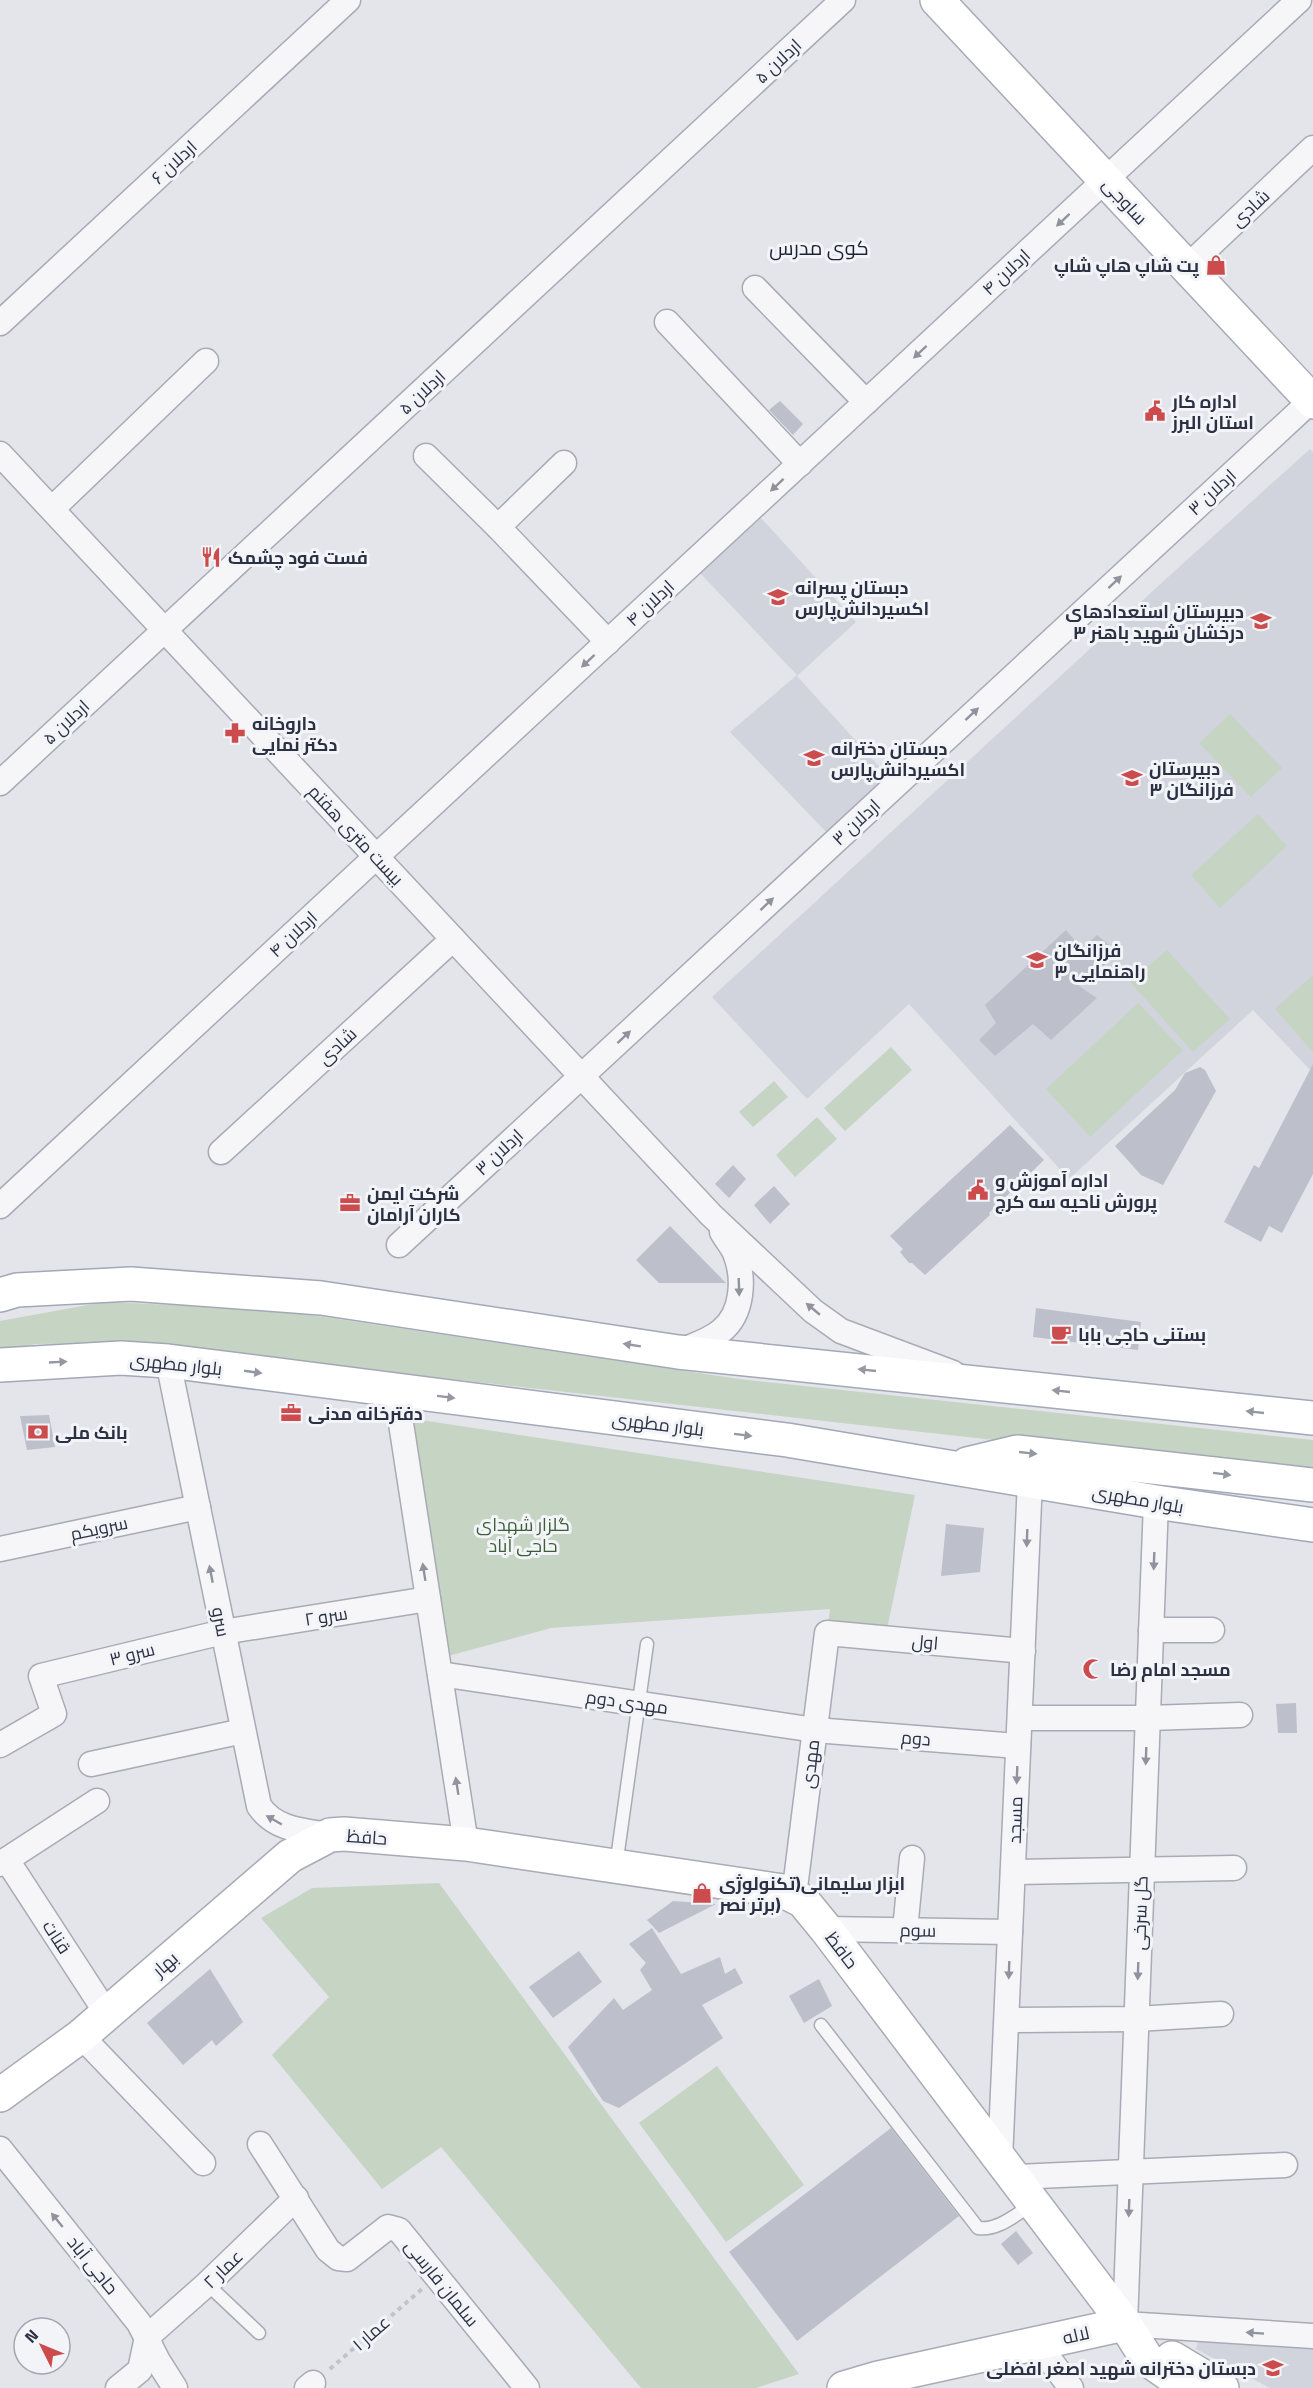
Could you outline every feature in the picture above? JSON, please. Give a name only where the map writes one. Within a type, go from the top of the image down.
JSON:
[{"type":"main road","name":"ساوجی","points":[[937,0],[1312,400]]},
{"type":"main road","points":[[6,1293],[131,1284],[321,1298],[678,1352],[1313,1418]]},
{"type":"main road","name":"بلوار مطهری","points":[[0,1365],[121,1358],[168,1360],[787,1440],[1156,1502],[1313,1525]]},
{"type":"main road","points":[[951,1467],[1017,1452],[1313,1485]]},
{"type":"main road","name":"حافظ","points":[[330,1835],[344,1834],[466,1844],[783,1891],[803,1901],[1125,2324]]},
{"type":"main road","name":"بهار","points":[[0,2094],[81,2036],[290,1856],[330,1835]]},
{"type":"main road","points":[[1125,2324],[1147,2359],[1189,2388]]},
{"type":"main road","points":[[1125,2324],[1154,2348],[1222,2388]]},
{"type":"main road","name":"لاله","points":[[844,2388],[881,2383],[1125,2324]]},
{"type":"street","name":"اردلان ۶","points":[[0,324],[348,0]]},
{"type":"street","name":"اردلان ۵","points":[[0,783],[843,0]]},
{"type":"street","name":"اردلان ۴","points":[[0,1206],[1299,0]]},
{"type":"street","name":"شادی","points":[[1186,267],[1313,148]]},
{"type":"street","points":[[755,288],[866,402]]},
{"type":"street","points":[[667,322],[800,464]]},
{"type":"street","points":[[52,509],[206,361]]},
{"type":"street","name":"اردلان ۳","points":[[399,1245],[1312,400]]},
{"type":"street","name":"بیست متری هفتم","points":[[0,454],[711,1215]]},
{"type":"street","points":[[426,456],[498,527],[608,642]]},
{"type":"street","points":[[498,527],[564,463]]},
{"type":"street","name":"شادی","points":[[221,1152],[453,939]]},
{"type":"street","points":[[678,1352],[720,1332],[734,1318],[740,1302],[735,1253],[711,1215]]},
{"type":"street","points":[[711,1215],[813,1311],[841,1331],[981,1382]]},
{"type":"street","name":"سرو","points":[[168,1360],[259,1806],[265,1815],[279,1824],[330,1835]]},
{"type":"street","points":[[396,1391],[466,1844]]},
{"type":"street","name":"مسجد","points":[[1007,2168],[1007,2020],[1030,1480]]},
{"type":"street","name":"گل سرخی","points":[[1125,2324],[1156,1502]]},
{"type":"street","name":"سرویکم","points":[[0,1549],[198,1507]]},
{"type":"street","name":"سرو ۲","points":[[223,1632],[429,1599]]},
{"type":"street","points":[[1151,1630],[1212,1630]]},
{"type":"street","name":"سرو ۳","points":[[0,1745],[54,1714],[41,1676],[223,1632]]},
{"type":"street","name":"اول","points":[[827,1633],[1023,1650]]},
{"type":"street","name":"مهدی","points":[[794,1896],[827,1633]]},
{"type":"street","name":"مهدی دوم","points":[[440,1674],[815,1730]]},
{"type":"street","points":[[1020,1718],[1240,1715]]},
{"type":"street","name":"دوم","points":[[815,1730],[1018,1746]]},
{"type":"street","points":[[91,1764],[243,1731]]},
{"type":"street","points":[[4,1862],[97,1801]]},
{"type":"street","points":[[905,1930],[912,1858]]},
{"type":"street","name":"قنات","points":[[4,1862],[107,2014]]},
{"type":"street","points":[[1013,1872],[1234,1868]]},
{"type":"street","name":"سوم","points":[[826,1929],[1010,1932]]},
{"type":"street","points":[[1007,2020],[1136,2019],[1221,2014]]},
{"type":"street","points":[[81,2036],[203,2163]]},
{"type":"street","name":"سلمان فارسی","points":[[260,2144],[328,2250],[338,2258],[347,2259],[388,2227],[399,2230],[527,2388]]},
{"type":"street","name":"حاجی آباد","points":[[0,2150],[139,2323],[175,2388]]},
{"type":"street","points":[[1007,2168],[1131,2172],[1285,2165]]},
{"type":"street","name":"عمار ۲","points":[[147,2337],[207,2284],[296,2198]]},
{"type":"street","name":"لاله","points":[[1125,2324],[1313,2336]]},
{"type":"street","points":[[118,2388],[140,2370],[147,2337]]},
{"type":"street","points":[[1038,2344],[1071,2388]]},
{"type":"lane","points":[[616,1867],[647,1644]]},
{"type":"lane","points":[[821,2025],[978,2228],[989,2230],[1034,2203]]},
{"type":"lane","points":[[207,2284],[259,2333]]},
{"type":"path","name":"عمار ۱","points":[[310,2385],[436,2277]]},
{"type":"shaded area","points":[[1310,449],[1313,452],[1313,1073],[1253,1010],[1069,1179],[909,1004],[807,1099],[712,997]]},
{"type":"shaded area","points":[[761,518],[856,622],[797,676],[896,785],[835,841],[730,732],[797,675],[700,573]]},
{"type":"shaded area","name":"دبستان دخترانه شهید اصغر افضلی","points":[[1199,2337],[1313,2344],[1313,2388],[1270,2388],[1196,2349]]},
{"type":"green space","points":[[1230,714],[1282,768],[1251,797],[1199,743]]},
{"type":"green space","points":[[1258,814],[1287,846],[1220,908],[1191,875]]},
{"type":"green space","points":[[1167,950],[1230,1019],[1193,1052],[1130,982]]},
{"type":"green space","points":[[1313,975],[1313,1052],[1275,1009]]},
{"type":"green space","points":[[1138,1003],[1183,1050],[1090,1137],[1046,1089]]},
{"type":"green space","points":[[891,1047],[912,1070],[845,1131],[824,1108]]},
{"type":"green space","points":[[774,1081],[788,1097],[753,1127],[739,1112]]},
{"type":"green space","points":[[817,1117],[837,1139],[795,1177],[776,1155]]},
{"type":"green space","points":[[104,1302],[270,1309],[739,1379],[1313,1440],[1313,1476],[131,1343],[36,1344],[0,1351],[0,1321]]},
{"type":"green space","name":"گلزار شهدای حاجی آباد","points":[[414,1419],[915,1495],[885,1639],[827,1633],[830,1609],[551,1628],[437,1659]]},
{"type":"green space","points":[[439,1883],[799,2374],[756,2388],[641,2388],[441,2147],[382,2189],[272,2055],[329,1997],[261,1918],[312,1888]]},
{"type":"green space","points":[[717,2066],[804,2185],[726,2242],[639,2123]]},
{"type":"building","points":[[780,401],[803,424],[793,435],[769,410]]},
{"type":"building","points":[[1066,930],[1082,949],[1097,935],[1119,953],[1079,986],[1097,998],[1051,1040],[1033,1024],[995,1056],[979,1040],[996,1023],[985,1005]]},
{"type":"building","points":[[1313,1064],[1313,1174],[1282,1233],[1269,1226],[1261,1242],[1224,1222],[1254,1165],[1259,1168]]},
{"type":"building","points":[[1200,1067],[1205,1070],[1216,1091],[1163,1185],[1141,1175],[1115,1146],[1175,1090],[1185,1073]]},
{"type":"building","points":[[1010,1125],[1044,1160],[989,1213],[990,1215],[925,1275],[909,1263],[900,1252],[903,1249],[890,1236]]},
{"type":"building","points":[[733,1165],[746,1179],[729,1198],[715,1184]]},
{"type":"building","points":[[774,1186],[790,1204],[770,1224],[754,1205]]},
{"type":"building","points":[[670,1226],[726,1283],[659,1283],[636,1260]]},
{"type":"building","points":[[1036,1308],[1141,1322],[1138,1350],[1033,1337]]},
{"type":"building","name":"بانک ملی","points":[[49,1415],[55,1447],[27,1450],[20,1416]]},
{"type":"building","points":[[946,1524],[984,1528],[980,1572],[941,1576]]},
{"type":"building","points":[[1296,1703],[1297,1733],[1278,1733],[1276,1704]]},
{"type":"building","points":[[673,1901],[716,1904],[659,1933],[647,1920]]},
{"type":"building","points":[[652,1928],[681,1974],[720,1957],[725,1974],[735,1968],[743,1983],[702,2005],[723,2038],[619,2108],[603,2101],[568,2047],[614,1998],[623,2010],[652,1990],[640,1970],[646,1963],[629,1944]]},
{"type":"building","points":[[579,1951],[602,1982],[553,2018],[529,1987]]},
{"type":"building","points":[[210,1969],[243,2022],[216,2046],[212,2040],[183,2065],[147,2023]]},
{"type":"building","points":[[819,1979],[832,2006],[804,2023],[789,1996]]},
{"type":"building","points":[[891,2128],[959,2216],[797,2341],[729,2252]]},
{"type":"building","points":[[1016,2231],[1033,2253],[1018,2265],[1001,2244]]},
{"type":"place","name":"پت شاپ هاپ شاپ","points":[[1216,265]]},
{"type":"place","name":"اداره کار استان البرز","points":[[1155,411]]},
{"type":"place","name":"فست فود چشمک","points":[[211,557]]},
{"type":"place","name":"دبستان پسرانه اکسیر‌دانش‌پارس","points":[[778,597]]},
{"type":"place","name":"دبیرستان استعدادهای درخشان شهید باهنر ۳","points":[[1261,621]]},
{"type":"place","name":"داروخانه دکتر نمایی","points":[[235,733]]},
{"type":"place","name":"دبستان دخترانه اکسیردانش‌پارس","points":[[814,758]]},
{"type":"place","name":"دبیرستان فرزانگان ۳","points":[[1132,778]]},
{"type":"place","name":"فرزانگان ۳ راهنمایی","points":[[1037,960]]},
{"type":"place","name":"اداره آموزش و پرورش ناحیه سه کرج","points":[[978,1190]]},
{"type":"place","name":"شرکت ایمن کاران آرامان","points":[[350,1203]]},
{"type":"place","name":"بستنی حاجی بابا","points":[[1061,1334]]},
{"type":"place","name":"دفترخانه مدنی","points":[[291,1413]]},
{"type":"place","name":"بانک ملی","points":[[38,1432]]},
{"type":"place","name":"مسجد امام رضا","points":[[1093,1669]]},
{"type":"place","name":"ابزار سلیمانی(تکنولوژی برتر نصر)","points":[[702,1893]]},
{"type":"place","name":"دبستان دخترانه شهید اصغر افضلی","points":[[1273,2368]]},
{"type":"district","name":"کوی مدرس","points":[[819,247]]}]
